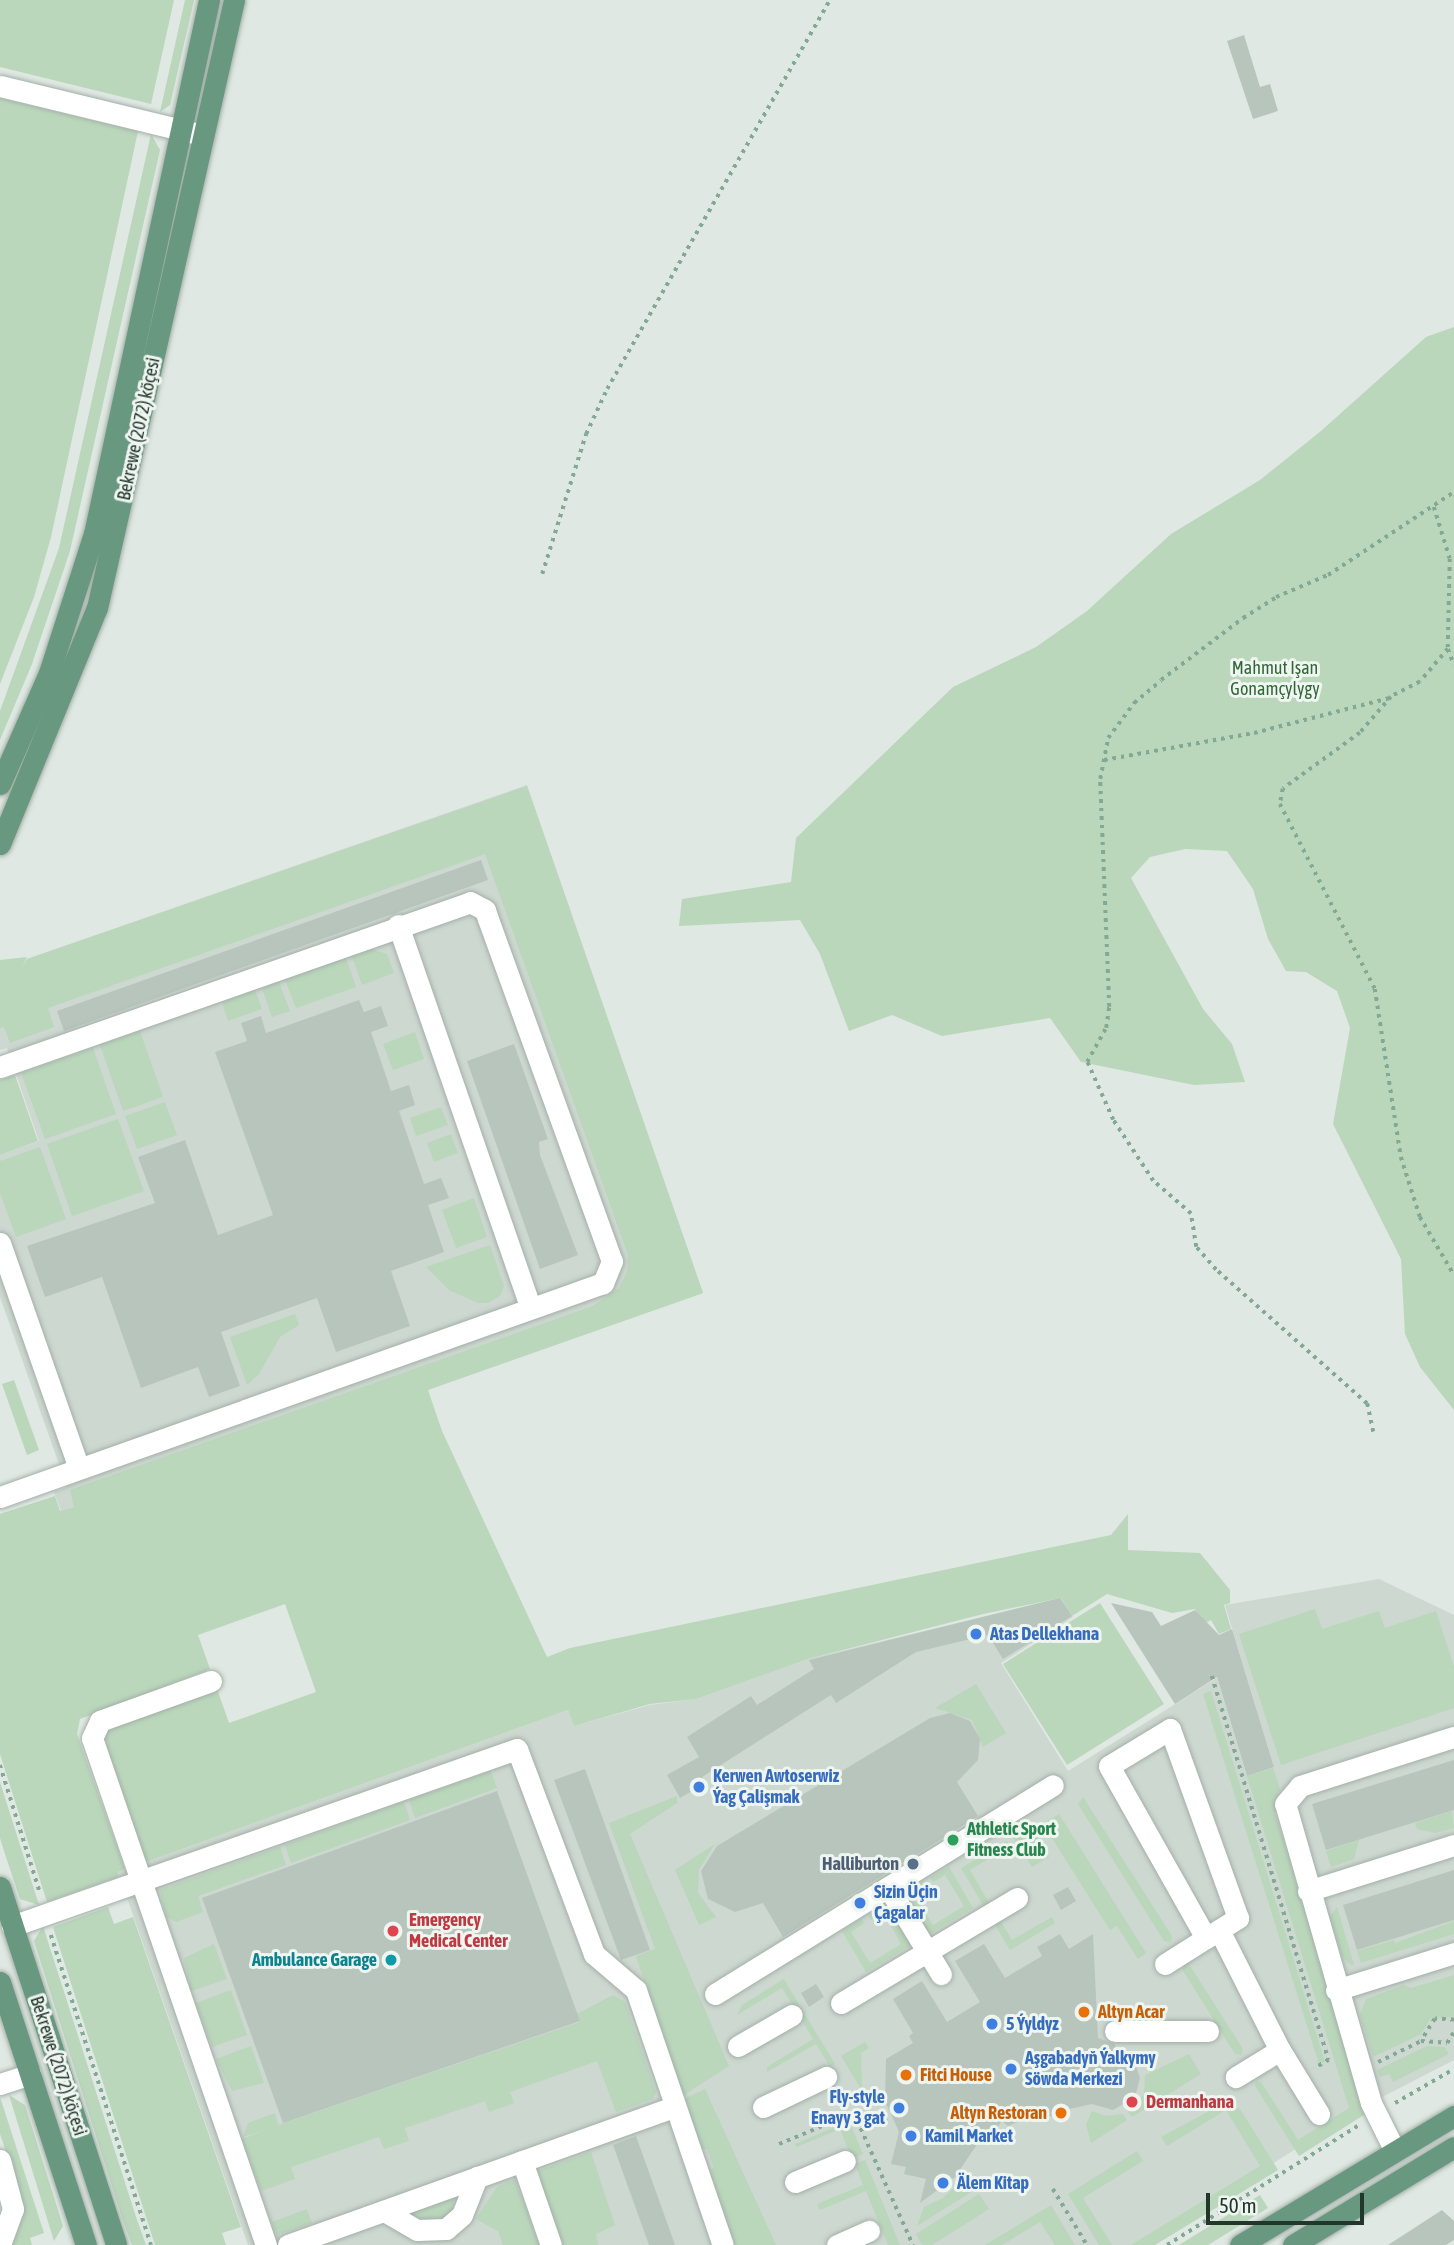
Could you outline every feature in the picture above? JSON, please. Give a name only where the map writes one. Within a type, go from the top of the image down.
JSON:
[{"type":"main road","name":"Bekrewe (2072) köçesi","points":[[0,783],[49,673],[94,534],[209,0]]},
{"type":"main road","name":"Bekrewe (2072) köçesi","points":[[0,844],[97,608],[234,0]]},
{"type":"main road","name":"Bekrewe (2072) köçesi","points":[[0,1887],[114,2244]]},
{"type":"main road","name":"Bekrewe (2072) köçesi","points":[[0,1982],[86,2245]]},
{"type":"main road","points":[[1240,2245],[1394,2149],[1454,2116]]},
{"type":"main road","points":[[1293,2245],[1454,2147]]},
{"type":"lane","points":[[0,86],[204,135]]},
{"type":"lane","points":[[0,1067],[398,925],[470,902],[485,910],[612,1261],[603,1283],[0,1496]]},
{"type":"lane","points":[[398,925],[531,1308]]},
{"type":"lane","points":[[0,1242],[79,1468]]},
{"type":"lane","points":[[211,1681],[107,1718],[92,1732],[139,1884],[266,2245]]},
{"type":"lane","points":[[1166,1964],[1212,1934],[1238,1918],[1170,1729],[1109,1766],[1212,1934],[1319,2114]]},
{"type":"lane","points":[[1394,2149],[1376,2115],[1361,2070],[1284,1810],[1295,1789],[1454,1737]]},
{"type":"lane","points":[[12,1926],[139,1884],[517,1749],[594,1954],[636,1990],[673,2106],[723,2245]]},
{"type":"lane","points":[[715,1993],[1054,1785]]},
{"type":"lane","points":[[1308,1891],[1454,1844]]},
{"type":"lane","points":[[888,1887],[940,1974]]},
{"type":"lane","points":[[841,2003],[1017,1898]]},
{"type":"lane","points":[[1336,1990],[1454,1953]]},
{"type":"lane","points":[[738,2046],[792,2015]]},
{"type":"lane","points":[[1115,2031],[1208,2031]]},
{"type":"lane","points":[[1236,2077],[1280,2050]]},
{"type":"lane","points":[[0,2084],[30,2074]]},
{"type":"lane","points":[[763,2107],[826,2077]]},
{"type":"lane","points":[[288,2245],[673,2106]]},
{"type":"lane","points":[[0,2160],[13,2209],[1,2245]]},
{"type":"lane","points":[[522,2161],[551,2245]]},
{"type":"lane","points":[[795,2182],[845,2161]]},
{"type":"lane","points":[[384,2211],[417,2230],[446,2229],[462,2216],[477,2177]]},
{"type":"lane","points":[[837,2245],[869,2231]]},
{"type":"path","points":[[542,574],[586,434],[607,388],[830,0]]},
{"type":"path","points":[[1373,1432],[1367,1404],[1216,1270],[1196,1247],[1191,1214],[1153,1181],[1113,1120],[1087,1062],[1106,1028],[1109,1007],[1100,779],[1108,738],[1134,703],[1161,680],[1254,611],[1328,575],[1454,492]]},
{"type":"path","points":[[1434,507],[1450,559],[1448,649],[1454,665]]},
{"type":"path","points":[[1104,760],[1254,733],[1391,697],[1420,682],[1448,649]]},
{"type":"path","points":[[1391,697],[1360,733],[1283,789],[1280,804],[1375,989],[1401,1157],[1420,1217],[1454,1275]]},
{"type":"path","points":[[1212,1676],[1329,2060]]},
{"type":"path","points":[[0,1765],[151,2245]]},
{"type":"path","points":[[1421,2041],[1435,2019],[1454,2020]]},
{"type":"path","points":[[1361,2070],[1421,2041],[1447,2043],[1454,2032]]},
{"type":"path","points":[[1167,2245],[1454,2069]]},
{"type":"path","points":[[854,2113],[913,2245]]},
{"type":"path","points":[[779,2144],[854,2113],[887,2119]]},
{"type":"path","points":[[1053,2189],[1087,2245]]},
{"type":"shaded area","points":[[527,785],[703,1293],[76,1513],[73,1507],[61,1511],[54,1492],[67,1487],[0,1297],[0,1155],[39,1141],[7,1048],[0,1050],[0,1012],[27,959]]},
{"type":"shaded area","points":[[1379,1579],[1454,1615],[1454,2060],[1357,2110],[1144,2245],[248,2245],[118,1872],[568,1710],[574,1726],[650,1705],[696,1699],[808,1659],[1061,1598],[1073,1617],[1001,1663],[1068,1771],[1217,1678],[1247,1776],[1274,1767],[1225,1605]]},
{"type":"green space","points":[[0,0],[174,0],[151,104],[0,67]]},
{"type":"green space","points":[[185,0],[194,0],[170,105],[160,112]]},
{"type":"green space","points":[[0,98],[138,131],[51,537],[34,597],[0,684]]},
{"type":"green space","points":[[151,134],[160,150],[70,551],[32,664],[0,740],[0,711],[59,548]]},
{"type":"green space","name":"Mahmut Işan Gonamçylygy","points":[[1454,327],[1454,1410],[1420,1367],[1405,1334],[1401,1259],[1333,1124],[1350,1028],[1337,991],[1306,972],[1286,971],[1268,939],[1253,889],[1227,851],[1185,849],[1150,857],[1131,878],[1203,1009],[1232,1044],[1245,1082],[1194,1085],[1081,1062],[1050,1018],[942,1036],[892,1015],[849,1031],[820,954],[800,920],[679,926],[682,899],[791,882],[796,838],[953,687],[1036,647],[1087,611],[1171,534],[1260,480],[1321,431],[1426,337]]},
{"type":"green space","points":[[527,786],[703,1293],[428,1390],[442,1431],[547,1657],[570,1648],[1111,1535],[1128,1514],[1128,1550],[1200,1553],[1230,1590],[1230,1603],[1224,1605],[1231,1629],[1219,1634],[1211,1620],[1204,1624],[1195,1609],[1172,1613],[1107,1594],[1072,1616],[1061,1598],[983,1614],[808,1659],[696,1699],[650,1704],[574,1726],[568,1710],[143,1863],[97,1732],[217,1689],[229,1723],[316,1692],[285,1604],[198,1635],[210,1669],[80,1719],[77,1734],[125,1869],[118,1872],[119,1877],[47,1902],[0,1754],[0,1514],[55,1496],[60,1511],[74,1507],[70,1490],[593,1306],[619,1288],[627,1272],[628,1255],[485,854],[48,1008],[54,1027],[10,1043],[4,1027],[0,1028],[0,960],[27,957],[22,968],[27,959]]},
{"type":"green space","points":[[371,949],[387,954],[394,973],[362,985],[352,956]]},
{"type":"green space","points":[[346,958],[356,987],[296,1008],[285,980]]},
{"type":"green space","points":[[279,982],[290,1011],[272,1017],[262,988]]},
{"type":"green space","points":[[255,990],[262,1009],[228,1021],[222,1002]]},
{"type":"green space","points":[[140,1031],[163,1097],[123,1111],[100,1045]]},
{"type":"green space","points":[[415,1032],[424,1059],[393,1070],[383,1044]]},
{"type":"green space","points":[[93,1048],[116,1114],[45,1139],[21,1073]]},
{"type":"green space","points":[[15,1075],[38,1141],[0,1155],[0,1080]]},
{"type":"green space","points":[[165,1102],[177,1135],[137,1149],[125,1116]]},
{"type":"green space","points":[[441,1107],[448,1125],[416,1136],[410,1118]]},
{"type":"green space","points":[[118,1119],[144,1191],[72,1216],[47,1144]]},
{"type":"green space","points":[[451,1134],[458,1153],[434,1162],[427,1143]]},
{"type":"green space","points":[[40,1147],[66,1219],[16,1237],[0,1193],[0,1161]]},
{"type":"green space","points":[[474,1198],[487,1237],[456,1248],[442,1210]]},
{"type":"green space","points":[[490,1245],[504,1286],[500,1296],[488,1303],[478,1303],[449,1290],[426,1267]]},
{"type":"green space","points":[[295,1314],[299,1325],[280,1337],[259,1374],[247,1385],[230,1337]]},
{"type":"green space","points":[[14,1380],[39,1450],[27,1455],[2,1384]]},
{"type":"green space","points":[[1100,1603],[1164,1704],[1067,1765],[1003,1664]]},
{"type":"green space","points":[[1315,1609],[1322,1629],[1379,1611],[1385,1628],[1436,1611],[1454,1667],[1454,1708],[1281,1765],[1239,1634]]},
{"type":"green space","points":[[976,1684],[1006,1733],[983,1747],[972,1720],[935,1708]]},
{"type":"green space","points":[[1211,1691],[1325,2062],[1319,2064],[1203,1694]]},
{"type":"green space","points":[[1273,1768],[1280,1789],[1275,1813],[1367,2113],[1299,2156],[1255,2086],[1256,2081],[1261,2082],[1298,2140],[1349,2108],[1247,1776]]},
{"type":"green space","points":[[491,1771],[497,1788],[415,1818],[409,1800]]},
{"type":"green space","points":[[0,1782],[39,1905],[20,1899],[5,1854],[0,1838]]},
{"type":"green space","points":[[677,1796],[677,1803],[630,1834],[729,2066],[681,2097],[636,1956],[655,1949],[609,1823]]},
{"type":"green space","points":[[1083,1797],[1172,1936],[1171,1942],[1164,1941],[1078,1804]]},
{"type":"green space","points":[[404,1802],[410,1820],[291,1863],[285,1845]]},
{"type":"green space","points":[[1452,1811],[1454,1828],[1435,1833],[1417,1829],[1415,1823]]},
{"type":"green space","points":[[1059,1814],[1146,1953],[1138,1959],[1117,1926],[1110,1930],[1043,1824]]},
{"type":"green space","points":[[1031,1826],[1049,1857],[1032,1867],[1013,1837]]},
{"type":"green space","points":[[1359,1840],[1354,1859],[1331,1867],[1326,1851]]},
{"type":"green space","points":[[1007,1841],[1010,1846],[970,1870],[991,1906],[985,1909],[961,1868]]},
{"type":"green space","points":[[715,1844],[699,1870],[698,1893],[716,1917],[699,1925],[675,1870]]},
{"type":"green space","points":[[280,1847],[286,1865],[198,1896],[203,1912],[176,1922],[166,1917],[160,1890]]},
{"type":"green space","points":[[949,1867],[973,1908],[929,1934],[905,1893],[925,1881],[927,1885],[914,1894],[933,1925],[964,1906],[945,1875],[933,1882],[930,1878]]},
{"type":"green space","points":[[886,1905],[911,1945],[866,1972],[842,1931],[862,1919],[864,1923],[851,1932],[870,1963],[901,1944],[883,1912],[870,1920],[868,1916]]},
{"type":"green space","points":[[108,1907],[114,1924],[133,1917],[241,2227],[222,2233],[226,2245],[155,2245],[53,1927]]},
{"type":"green space","points":[[1337,1907],[1354,1965],[1342,1956],[1330,1917]]},
{"type":"green space","points":[[998,1917],[1012,1940],[1052,1917],[1055,1923],[1010,1950],[992,1920]]},
{"type":"green space","points":[[1454,1921],[1454,1934],[1361,1963],[1357,1951],[1394,1940],[1395,1943]]},
{"type":"green space","points":[[43,1926],[146,2245],[132,2245],[123,2221],[34,1941]]},
{"type":"green space","points":[[214,1944],[227,1979],[191,1991],[184,1958]]},
{"type":"green space","points":[[1187,1961],[1243,2049],[1241,2055],[1235,2054],[1182,1969]]},
{"type":"green space","points":[[1454,1975],[1454,2017],[1431,2018],[1421,2034],[1373,2057],[1360,2015],[1366,1999],[1404,1985],[1411,1988]]},
{"type":"green space","points":[[784,1979],[800,2006],[795,2009],[782,1988],[737,2015],[742,2005]]},
{"type":"green space","points":[[231,1990],[247,2035],[212,2047],[196,2003]]},
{"type":"green space","points":[[613,1995],[625,2002],[656,2092],[653,2099],[616,2112],[597,2061],[510,2092],[514,2103],[489,2112],[485,2101],[405,2128],[409,2141],[384,2149],[379,2137],[291,2167],[295,2179],[261,2191],[242,2139],[267,2129],[243,2137],[248,2123],[275,2113],[278,2125],[580,2022],[577,2014]]},
{"type":"green space","points":[[803,2011],[835,2064],[830,2067],[816,2044],[767,2072],[767,2067],[813,2039],[798,2014]]},
{"type":"green space","points":[[865,2042],[869,2048],[861,2053],[862,2091],[841,2056]]},
{"type":"green space","points":[[251,2046],[264,2083],[232,2091],[216,2059]]},
{"type":"green space","points":[[1427,2046],[1445,2047],[1449,2054],[1393,2082],[1389,2074],[1380,2077],[1377,2070]]},
{"type":"green space","points":[[1189,2054],[1201,2074],[1132,2117],[1128,2112],[1144,2095],[1145,2075]]},
{"type":"green space","points":[[705,2089],[776,2245],[734,2245],[707,2171],[714,2168],[707,2149],[700,2150],[682,2100]]},
{"type":"green space","points":[[9,2095],[25,2105],[63,2226],[54,2241]]},
{"type":"green space","points":[[0,2097],[44,2233],[30,2238],[32,2245],[11,2245],[21,2217],[21,2194],[0,2134]]},
{"type":"green space","points":[[1226,2102],[1240,2109],[1278,2170],[1155,2245],[1131,2245],[1260,2166],[1226,2110],[1167,2146],[1161,2137]]},
{"type":"green space","points":[[1092,2111],[1106,2116],[1123,2114],[1127,2120],[1091,2143],[1086,2125]]},
{"type":"green space","points":[[849,2121],[863,2154],[852,2159],[840,2129],[797,2147],[795,2144]]},
{"type":"green space","points":[[1137,2151],[1143,2161],[1083,2198],[1112,2245],[1099,2245],[1068,2194]]},
{"type":"green space","points":[[591,2152],[615,2225],[596,2234],[598,2245],[560,2245],[534,2172]]},
{"type":"green space","points":[[865,2160],[900,2245],[888,2245],[866,2191],[820,2210],[817,2204],[863,2185],[855,2164]]},
{"type":"green space","points":[[968,2175],[976,2189],[917,2226],[924,2207],[943,2198]]},
{"type":"green space","points":[[515,2179],[539,2245],[503,2245],[498,2231],[476,2219],[497,2187]]},
{"type":"green space","points":[[979,2194],[989,2209],[932,2245],[922,2245],[916,2234]]},
{"type":"green space","points":[[1260,2195],[1268,2208],[1208,2245],[1179,2245]]},
{"type":"green space","points":[[455,2196],[452,2211],[441,2221],[420,2222],[409,2214]]},
{"type":"green space","points":[[1051,2205],[1075,2245],[1055,2245],[1040,2222],[1002,2245],[985,2245]]},
{"type":"green space","points":[[307,2209],[312,2223],[277,2235],[272,2222]]},
{"type":"building","points":[[1244,35],[1260,87],[1270,84],[1278,111],[1253,119],[1227,41]]},
{"type":"building","points":[[481,860],[488,880],[64,1031],[57,1011]]},
{"type":"building","points":[[359,1000],[364,1012],[381,1006],[388,1026],[371,1032],[391,1091],[409,1085],[415,1105],[399,1111],[424,1184],[441,1178],[449,1198],[428,1205],[444,1252],[391,1271],[410,1326],[336,1352],[317,1298],[221,1332],[240,1386],[209,1397],[198,1367],[141,1388],[102,1277],[45,1297],[27,1246],[155,1203],[138,1157],[185,1140],[218,1235],[273,1215],[215,1052],[247,1041],[241,1023],[261,1016],[266,1033]]},
{"type":"building","points":[[514,1044],[548,1139],[539,1142],[540,1155],[578,1255],[540,1269],[467,1061]]},
{"type":"building","points":[[1060,1598],[1072,1616],[1003,1659],[988,1635],[916,1652],[836,1703],[831,1695],[702,1777],[706,1783],[680,1798],[667,1775],[699,1757],[687,1737],[751,1696],[757,1705],[814,1669],[809,1660]]},
{"type":"building","points":[[1111,1603],[1152,1612],[1161,1626],[1195,1610],[1219,1635],[1232,1629],[1274,1767],[1247,1776],[1217,1677],[1175,1704]]},
{"type":"building","points":[[950,1713],[970,1721],[980,1739],[978,1760],[957,1782],[978,1816],[783,1937],[763,1903],[735,1912],[708,1899],[701,1871],[717,1846],[930,1718]]},
{"type":"building","points":[[1454,1760],[1454,1810],[1326,1850],[1312,1804]]},
{"type":"building","points":[[585,1769],[650,1950],[621,1960],[554,1780]]},
{"type":"building","name":"Ambulance Garage","points":[[497,1791],[580,2021],[283,2123],[202,1898]]},
{"type":"building","points":[[1454,1870],[1454,1920],[1357,1950],[1343,1905]]},
{"type":"building","points":[[1068,1887],[1076,1901],[1061,1910],[1053,1895]]},
{"type":"building","name":"Aşgabadyň Ýalkymy Söwda Merkezi","points":[[1060,1934],[1069,1949],[1093,1934],[1098,2038],[1115,2044],[1116,2051],[1136,2066],[1140,2078],[1135,2097],[1113,2110],[1092,2104],[1060,2111],[1059,2117],[1032,2115],[1008,2126],[1002,2121],[993,2134],[986,2131],[955,2177],[920,2203],[926,2179],[904,2174],[906,2167],[891,2164],[899,2132],[885,2101],[886,2059],[913,2043],[909,2036],[913,2033],[893,1999],[922,1981],[947,2022],[980,2002],[955,1961],[984,1944],[1005,1978],[1042,1956],[1037,1947]]},
{"type":"building","points":[[816,1984],[824,1997],[809,2007],[801,1993]]},
{"type":"building","points":[[636,2136],[675,2245],[649,2245],[613,2145]]},
{"type":"building","points":[[1442,2210],[1454,2221],[1454,2240],[1446,2245],[1388,2245]]},
{"type":"place","name":"Atas Dellekhana","points":[[976,1634]]},
{"type":"place","name":"Kerwen Awtoserwiz Ýag Çalişmak","points":[[699,1787]]},
{"type":"place","name":"Athletic Sport Fitness Club","points":[[953,1840]]},
{"type":"place","name":"Halliburton","points":[[913,1864]]},
{"type":"place","name":"Sizin Üçin Çagalar","points":[[860,1903]]},
{"type":"place","name":"Emergency Medical Center","points":[[393,1931]]},
{"type":"place","name":"Ambulance Garage","points":[[391,1960]]},
{"type":"place","name":"Altyn Acar","points":[[1084,2012]]},
{"type":"place","name":"5 Ýyldyz","points":[[992,2024]]},
{"type":"place","name":"Aşgabadyň Ýalkymy Söwda Merkezi","points":[[1011,2069]]},
{"type":"place","name":"Fitci House","points":[[906,2075]]},
{"type":"place","name":"Dermanhana","points":[[1132,2102]]},
{"type":"place","name":"Fly-style Enayy 3 gat","points":[[899,2108]]},
{"type":"place","name":"Altyn Restoran","points":[[1061,2113]]},
{"type":"place","name":"Kamil Market","points":[[911,2136]]},
{"type":"place","name":"Älem Kitap","points":[[943,2183]]}]
